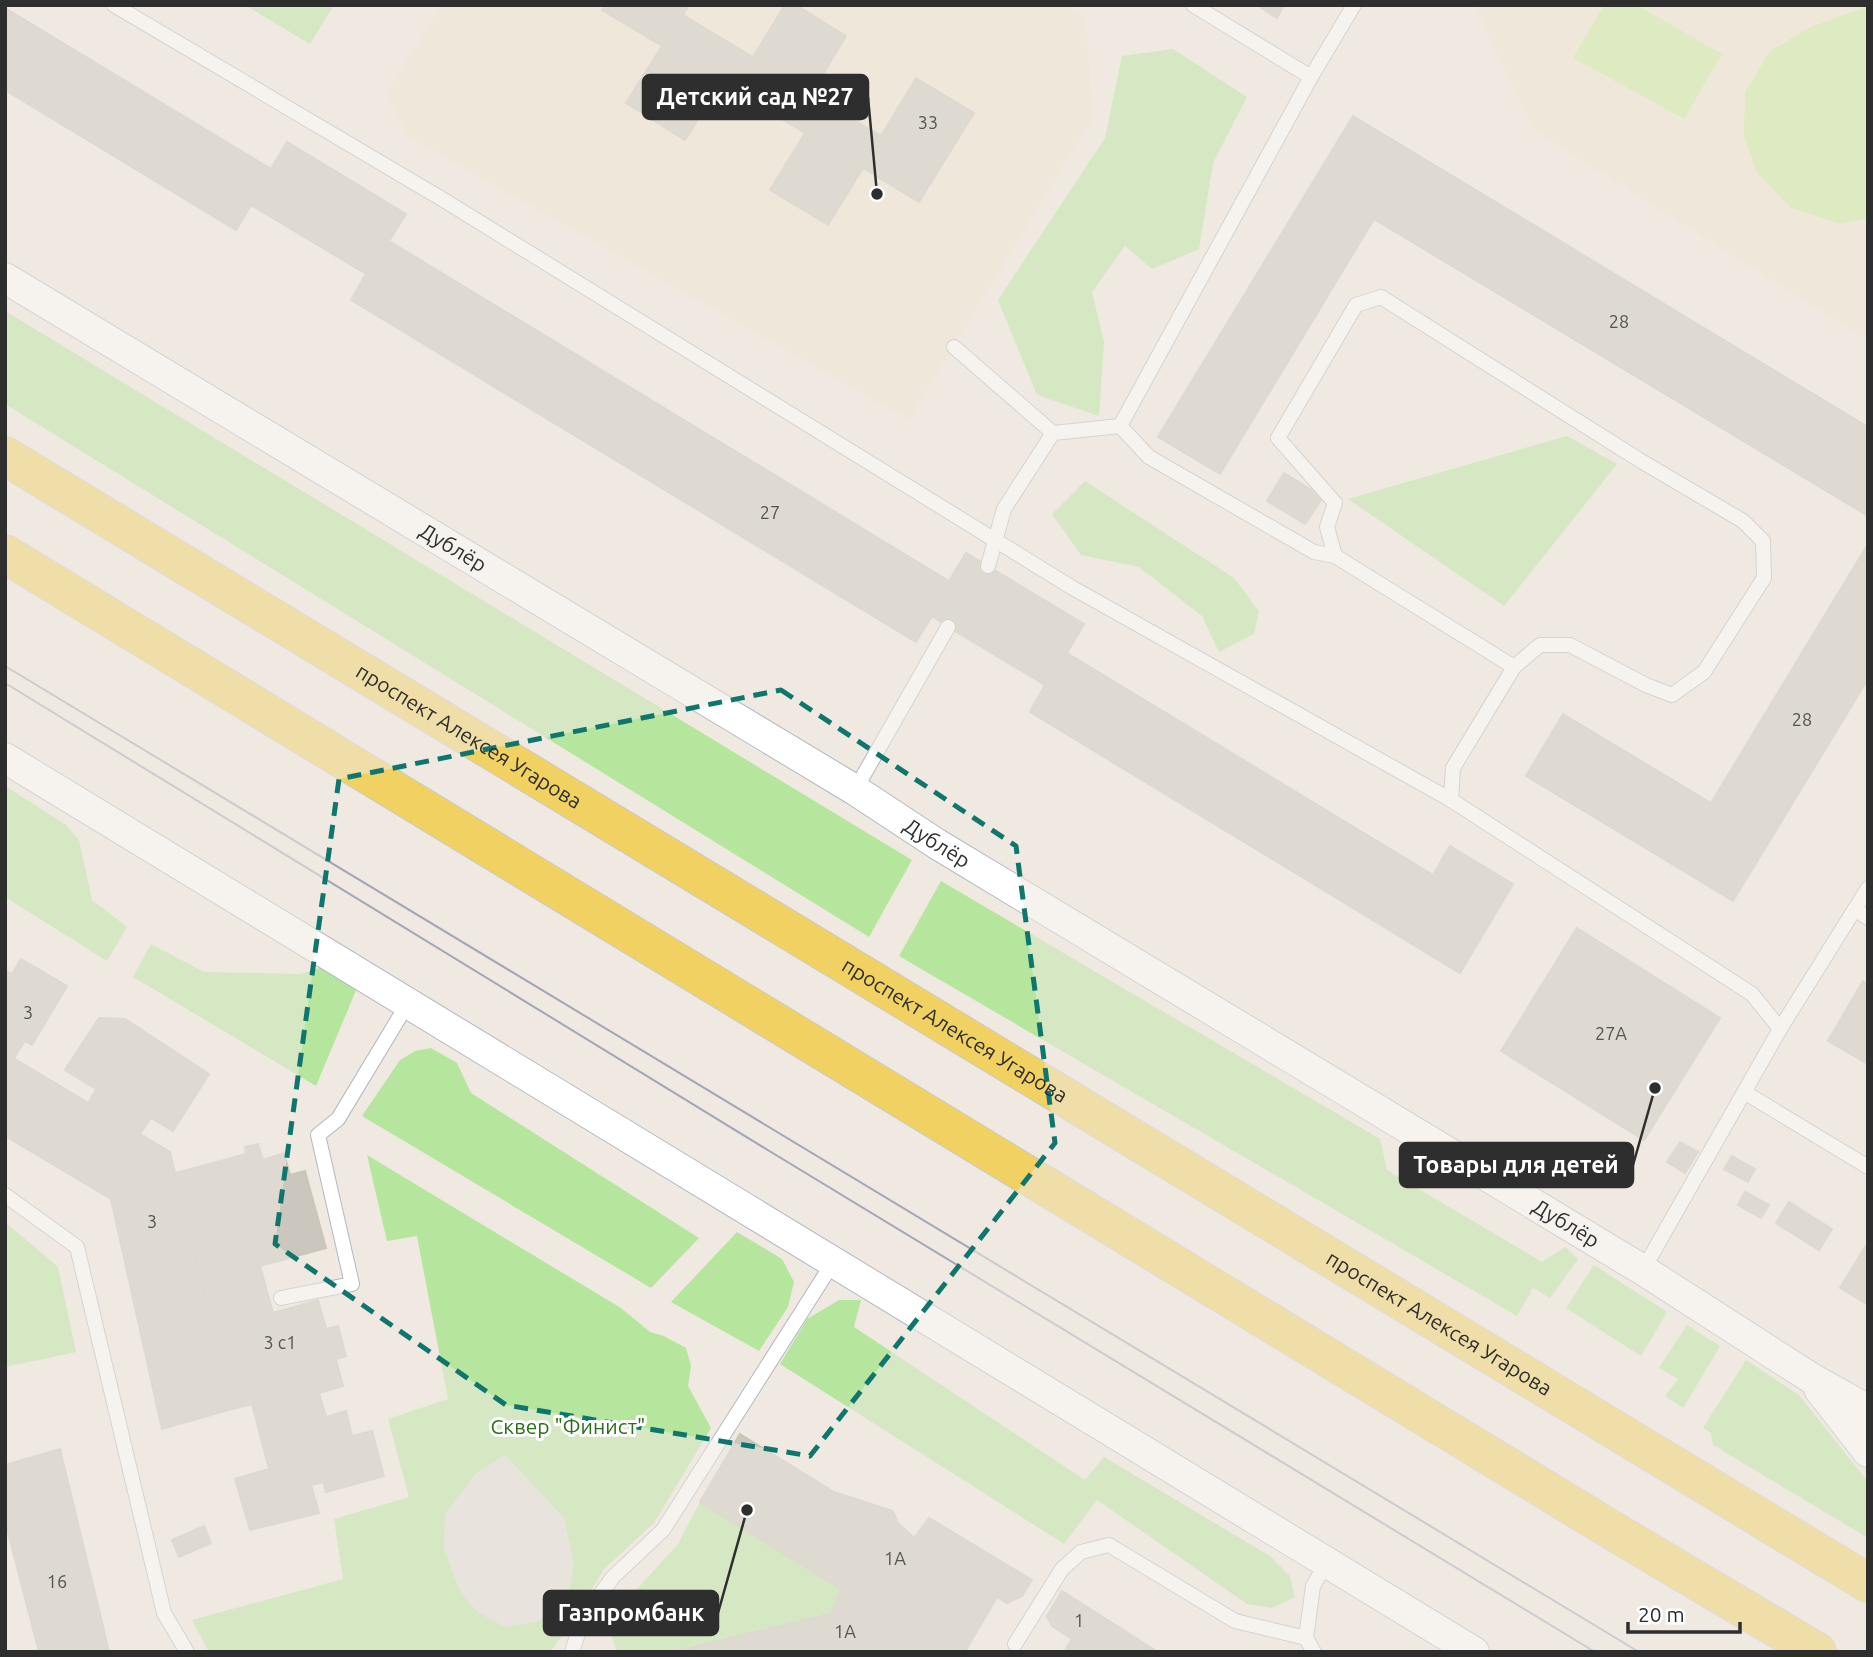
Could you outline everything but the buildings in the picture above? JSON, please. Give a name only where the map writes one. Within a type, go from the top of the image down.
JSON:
[{"type":"main road","name":"проспект Алексея Угарова","points":[[5,456],[1868,1583]]},
{"type":"main road","points":[[5,554],[1817,1652]]},
{"type":"street","name":"Дублёр","points":[[5,278],[855,790],[937,844],[1643,1270],[1811,1378],[1868,1410]]},
{"type":"street","name":"проспект Алексея Угарова","points":[[5,444],[40,477]]},
{"type":"street","points":[[5,758],[1474,1652]]},
{"type":"street","points":[[1811,1378],[1868,1452]]},
{"type":"lane","points":[[114,5],[442,199],[1083,594],[1451,800],[1752,993],[1780,1029]]},
{"type":"lane","points":[[1193,5],[1311,77]]},
{"type":"lane","points":[[1121,426],[1311,77],[1354,5]]},
{"type":"lane","points":[[1335,556],[1327,527],[1335,503],[1278,438],[1356,305],[1381,297],[1631,455],[1743,522],[1763,541],[1764,578],[1704,672],[1672,695],[1646,685],[1570,645],[1540,645],[1514,667],[1453,768],[1451,800]]},
{"type":"lane","points":[[954,347],[1053,433],[1121,426]]},
{"type":"lane","points":[[1121,426],[1149,457],[1314,552],[1335,556],[1514,667]]},
{"type":"lane","points":[[988,566],[1004,509],[1053,433]]},
{"type":"lane","points":[[855,790],[948,627]]},
{"type":"lane","points":[[1643,1270],[1780,1029],[1861,913],[1868,888]]},
{"type":"lane","points":[[281,1298],[352,1284],[318,1135],[338,1119],[408,1003]]},
{"type":"lane","points":[[1744,1092],[1868,1167]]},
{"type":"lane","points":[[5,1195],[76,1247],[164,1613],[187,1652]]},
{"type":"lane","points":[[572,1652],[583,1618],[613,1577],[663,1530],[834,1261]]},
{"type":"lane","points":[[1015,1644],[1062,1569],[1081,1552],[1109,1545],[1235,1621],[1306,1638]]},
{"type":"lane","points":[[1314,1652],[1306,1638],[1313,1586],[1327,1562]]},
{"type":"highlighted area","points":[[781,690],[1016,846],[1055,1143],[810,1456],[506,1405],[275,1244],[339,779]]},
{"type":"shaded area","points":[[441,5],[1068,5],[1086,16],[1093,118],[909,420],[408,137],[386,93]]},
{"type":"shaded area","points":[[1474,5],[1868,5],[1868,341],[1534,131]]},
{"type":"shaded area","points":[[505,1455],[564,1518],[574,1563],[569,1593],[553,1614],[536,1622],[505,1627],[477,1612],[459,1589],[444,1549],[445,1514],[475,1474]]},
{"type":"green space","points":[[245,5],[334,5],[310,44]]},
{"type":"green space","points":[[1604,5],[1637,5],[1722,54],[1684,119],[1573,58]]},
{"type":"green space","points":[[1868,6],[1868,218],[1841,224],[1791,208],[1757,173],[1744,136],[1745,92],[1770,51],[1808,28]]},
{"type":"green space","points":[[1173,49],[1247,97],[1213,163],[1199,249],[1152,269],[1125,246],[1092,292],[1104,342],[1099,416],[1037,395],[998,300],[1105,138],[1122,56]]},
{"type":"green space","points":[[5,311],[912,860],[869,937],[5,404]]},
{"type":"green space","points":[[1567,436],[1617,464],[1504,606],[1348,499]]},
{"type":"green space","points":[[1085,481],[1234,578],[1259,611],[1254,634],[1219,652],[1202,616],[1139,567],[1081,555],[1052,514]]},
{"type":"green space","points":[[5,786],[66,825],[79,840],[92,900],[127,927],[107,961],[5,897]]},
{"type":"green space","points":[[941,881],[1380,1139],[1387,1170],[1542,1262],[1565,1247],[1578,1259],[1550,1298],[1533,1288],[1517,1316],[899,956]]},
{"type":"green space","points":[[151,944],[204,972],[300,974],[323,967],[357,988],[316,1086],[133,977]]},
{"type":"green space","points":[[431,1048],[457,1063],[471,1093],[699,1238],[651,1288],[362,1116],[400,1060],[415,1051]]},
{"type":"green space","name":"Сквер \"Финист\"","points":[[367,1155],[621,1308],[650,1332],[686,1348],[691,1366],[688,1386],[711,1428],[654,1523],[604,1569],[550,1652],[209,1652],[192,1620],[343,1579],[334,1519],[409,1497],[388,1419],[448,1399],[417,1236],[387,1241]]},
{"type":"green space","points":[[5,1222],[58,1267],[76,1352],[5,1367]]},
{"type":"green space","points":[[737,1232],[782,1259],[794,1282],[788,1307],[759,1351],[671,1302]]},
{"type":"green space","points":[[1594,1265],[1667,1312],[1641,1356],[1566,1308]]},
{"type":"green space","points":[[839,1300],[861,1300],[854,1327],[1085,1480],[1104,1457],[1270,1556],[1290,1576],[1295,1597],[1272,1608],[1247,1604],[1097,1500],[1064,1544],[780,1364],[807,1319]]},
{"type":"green space","points":[[1687,1325],[1720,1346],[1683,1408],[1665,1396],[1678,1379],[1659,1368]]},
{"type":"green space","points":[[1746,1360],[1799,1395],[1868,1482],[1868,1538],[1713,1445],[1711,1433],[1703,1428]]},
{"type":"green space","points":[[700,1502],[841,1589],[831,1614],[673,1652],[617,1652],[611,1634],[618,1614],[678,1544]]},
{"type":"tram line","points":[[5,666],[1639,1652]]},
{"type":"tram line","points":[[5,683],[1595,1652]]},
{"type":"place","name":"Детский сад №27","points":[[877,194]]},
{"type":"place","name":"Товары для детей","points":[[1655,1088]]},
{"type":"place","name":"Газпромбанк","points":[[747,1510]]}]
